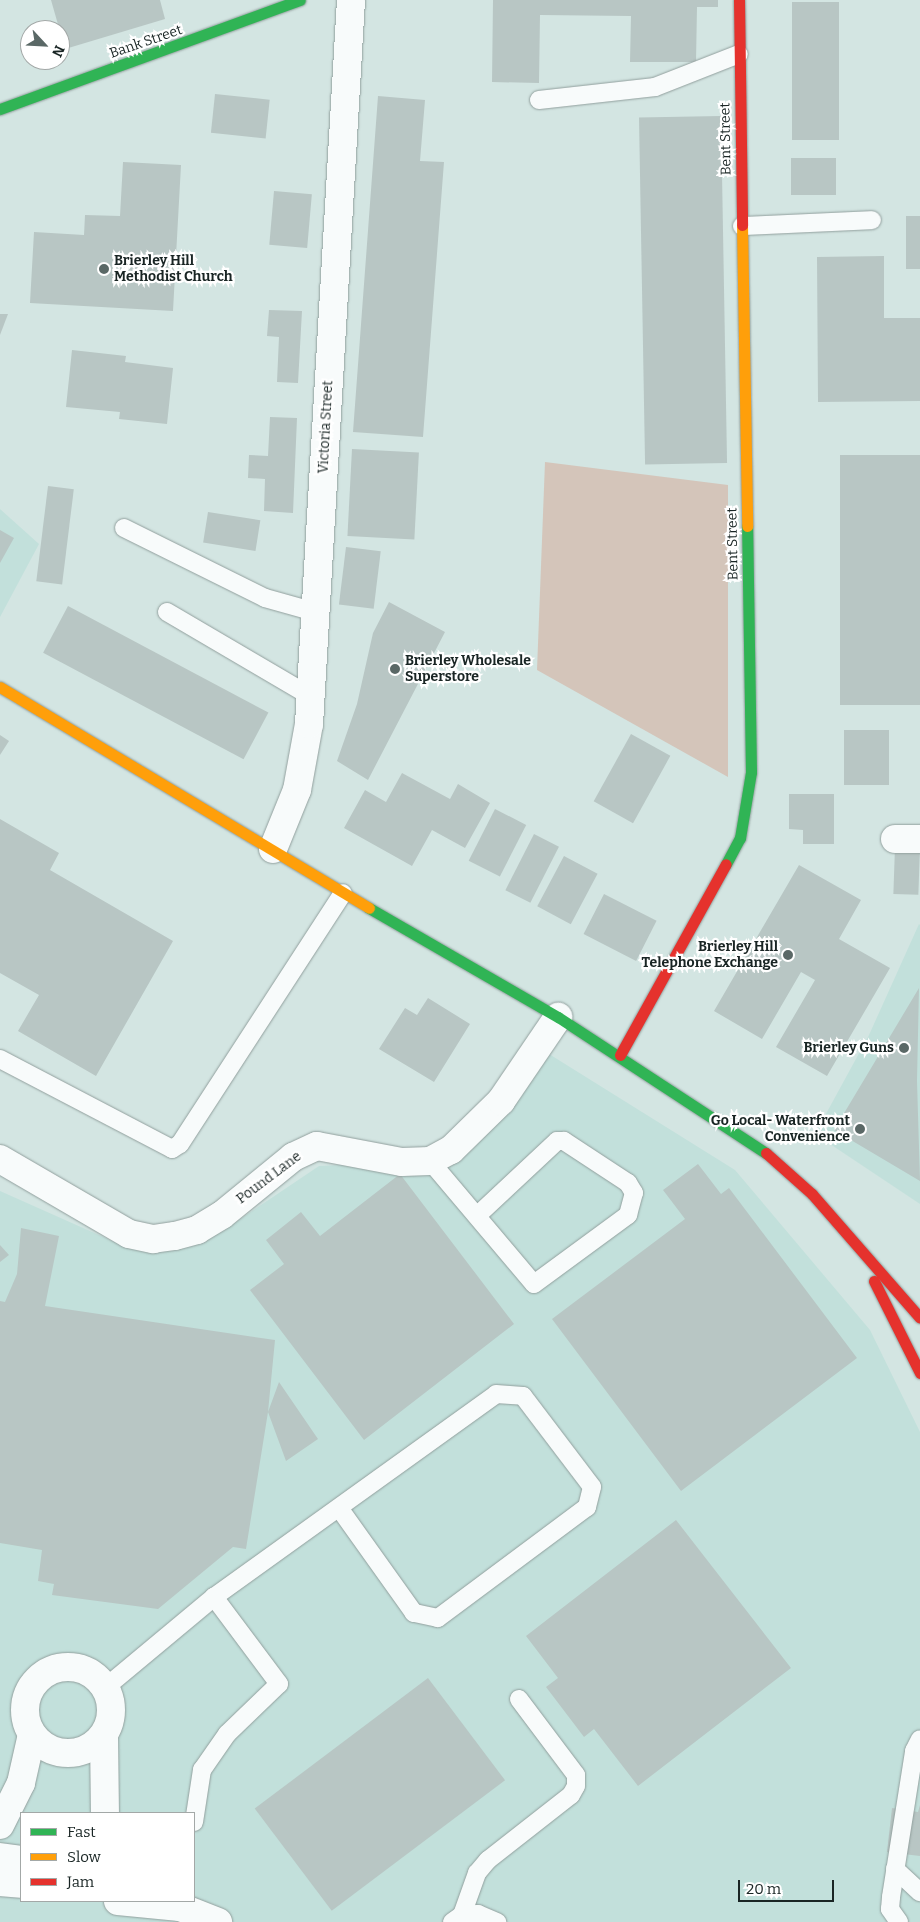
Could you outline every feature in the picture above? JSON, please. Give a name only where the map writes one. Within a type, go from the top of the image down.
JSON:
[{"type":"main road","name":"Bank Street","points":[[0,109],[300,0]]},
{"type":"main road","name":"Bent Street","points":[[620,1055],[740,838],[751,772],[739,0]]},
{"type":"main road","points":[[0,687],[273,849],[342,893],[558,1017],[620,1055],[758,1146],[812,1194],[859,1251],[920,1318]]},
{"type":"main road","points":[[859,1251],[920,1373]]},
{"type":"street","name":"Victoria Street","points":[[273,849],[297,790],[310,696],[351,0]]},
{"type":"street","name":"Pound Lane","points":[[0,1159],[110,1225],[153,1239],[197,1230],[293,1157],[317,1146],[402,1162],[430,1161],[451,1150],[501,1101],[558,1017]]},
{"type":"street","points":[[63,1666],[79,1667],[95,1675],[106,1687],[112,1703],[111,1720],[104,1735],[92,1747],[76,1753],[60,1753],[44,1746],[32,1734],[26,1722],[27,1694],[47,1671],[63,1666]]},
{"type":"street","points":[[0,1825],[21,1783],[32,1734]]},
{"type":"street","points":[[104,1735],[105,1812]]},
{"type":"street","points":[[0,1857],[20,1860]]},
{"type":"street","points":[[0,1882],[20,1884]]},
{"type":"street","points":[[137,1902],[174,1904],[218,1922]]},
{"type":"lane","points":[[539,100],[654,87],[739,54]]},
{"type":"lane","points":[[742,226],[872,220]]},
{"type":"lane","points":[[124,528],[265,598],[315,612]]},
{"type":"lane","points":[[167,612],[310,696]]},
{"type":"lane","points":[[0,1059],[172,1149],[180,1144],[342,893]]},
{"type":"lane","points":[[430,1161],[478,1215],[528,1282],[534,1284],[628,1215],[634,1193],[628,1183],[564,1141],[557,1140],[478,1215]]},
{"type":"lane","points":[[106,1687],[214,1598],[496,1394],[523,1396],[592,1488],[587,1508],[438,1618],[414,1613],[339,1508]]},
{"type":"lane","points":[[195,1816],[202,1770],[227,1734],[279,1684],[214,1598]]},
{"type":"lane","points":[[457,1918],[477,1873],[488,1860],[571,1795],[576,1786],[576,1775],[519,1698]]},
{"type":"lane","points":[[899,1922],[890,1909],[914,1751],[920,1739]]},
{"type":"lane","points":[[895,1869],[920,1892]]},
{"type":"lane","points":[[457,1918],[478,1914],[497,1922]]},
{"type":"shaded area","points":[[545,462],[728,485],[728,777],[537,670]]},
{"type":"shaded area","points":[[0,509],[39,544],[0,617]]},
{"type":"shaded area","points":[[919,924],[920,1204],[815,1134],[869,1035]]},
{"type":"shaded area","points":[[549,1054],[735,1170],[870,1330],[920,1432],[920,1922],[0,1922],[0,1191],[128,1248],[218,1234],[319,1166],[430,1161],[451,1150]]},
{"type":"building","points":[[51,0],[160,0],[165,19],[70,48],[70,20],[57,20]]},
{"type":"building","points":[[493,0],[718,0],[718,7],[697,7],[696,62],[630,62],[631,16],[540,15],[539,83],[492,82]]},
{"type":"building","points":[[792,2],[839,2],[839,140],[792,140]]},
{"type":"building","points":[[215,94],[270,100],[266,139],[211,133]]},
{"type":"building","points":[[378,96],[425,100],[420,161],[444,162],[423,437],[353,432]]},
{"type":"building","points":[[721,116],[727,463],[645,464],[639,117]]},
{"type":"building","points":[[791,158],[836,158],[836,195],[791,195]]},
{"type":"building","name":"Brierley Hill Methodist Church","points":[[123,162],[181,165],[173,311],[30,303],[34,232],[84,235],[85,215],[120,216]]},
{"type":"building","points":[[274,191],[312,194],[307,248],[269,245]]},
{"type":"building","points":[[906,216],[920,216],[920,269],[906,269]]},
{"type":"building","points":[[884,256],[884,318],[920,318],[920,401],[818,402],[817,257]]},
{"type":"building","points":[[269,310],[302,311],[298,383],[277,382],[279,337],[267,336]]},
{"type":"building","points":[[0,314],[8,314],[0,335]]},
{"type":"building","points":[[72,350],[126,356],[125,362],[173,368],[167,424],[119,419],[120,412],[66,407]]},
{"type":"building","points":[[270,417],[297,418],[293,513],[264,511],[265,479],[248,478],[249,455],[268,456]]},
{"type":"building","points":[[352,449],[419,453],[414,539],[347,536]]},
{"type":"building","points":[[840,455],[920,455],[920,705],[840,705]]},
{"type":"building","points":[[48,486],[74,489],[62,584],[36,581]]},
{"type":"building","points":[[208,512],[260,520],[255,551],[203,543]]},
{"type":"building","points":[[0,530],[14,538],[0,563]]},
{"type":"building","points":[[346,547],[381,551],[374,609],[339,605]]},
{"type":"building","name":"Brierley Wholesale Superstore","points":[[389,602],[445,632],[368,780],[337,761],[357,704],[373,633]]},
{"type":"building","points":[[68,606],[268,713],[244,759],[43,653]]},
{"type":"building","points":[[844,730],[889,730],[889,785],[844,785]]},
{"type":"building","points":[[631,734],[670,756],[633,823],[594,801]]},
{"type":"building","points":[[0,735],[9,741],[0,755]]},
{"type":"building","points":[[402,773],[450,799],[458,784],[490,803],[465,848],[432,830],[412,866],[344,828],[365,790],[386,802]]},
{"type":"building","points":[[789,794],[834,794],[834,844],[803,844],[803,830],[789,829]]},
{"type":"building","points":[[495,809],[526,825],[500,877],[469,861]]},
{"type":"building","points":[[0,819],[59,853],[50,870],[173,941],[96,1076],[18,1031],[39,995],[0,973]]},
{"type":"building","points":[[534,834],[559,847],[530,903],[505,890]]},
{"type":"building","points":[[895,847],[920,848],[918,895],[893,894]]},
{"type":"building","points":[[564,856],[598,874],[571,924],[537,906]]},
{"type":"building","points":[[799,865],[861,900],[839,939],[890,968],[827,1076],[776,1047],[815,980],[801,972],[762,1039],[714,1011]]},
{"type":"building","points":[[604,894],[657,921],[636,961],[584,934]]},
{"type":"building","points":[[919,988],[917,1081],[920,1181],[834,1130]]},
{"type":"building","points":[[428,998],[470,1024],[434,1082],[379,1049],[405,1008],[417,1015]]},
{"type":"building","points":[[698,1164],[721,1194],[729,1188],[857,1358],[681,1491],[552,1319],[685,1219],[663,1190]]},
{"type":"building","points":[[400,1174],[514,1324],[364,1440],[250,1290],[284,1264],[266,1240],[301,1212],[320,1236]]},
{"type":"building","points":[[21,1228],[59,1236],[45,1306],[275,1340],[268,1412],[246,1549],[233,1547],[158,1609],[52,1595],[54,1584],[38,1581],[42,1550],[0,1543],[0,1301],[5,1302],[17,1274]]},
{"type":"building","points":[[0,1245],[9,1255],[0,1262]]},
{"type":"building","points":[[279,1382],[318,1439],[286,1461],[268,1412]]},
{"type":"building","points":[[676,1520],[791,1668],[638,1786],[594,1729],[584,1737],[546,1687],[558,1678],[526,1636]]},
{"type":"building","points":[[428,1678],[505,1780],[332,1911],[255,1809]]},
{"type":"building","points":[[920,1805],[920,1856],[887,1852],[892,1808],[918,1812]]},
{"type":"traffic: fast","points":[[0,109],[300,0]]},
{"type":"traffic: fast","points":[[726,864],[740,838],[751,772],[747,526]]},
{"type":"traffic: fast","points":[[369,908],[558,1017],[766,1153]]},
{"type":"traffic: slow","points":[[742,225],[747,526]]},
{"type":"traffic: slow","points":[[0,687],[369,908]]},
{"type":"traffic: jam","points":[[739,0],[742,225]]},
{"type":"traffic: jam","points":[[620,1055],[726,864]]},
{"type":"traffic: jam","points":[[766,1153],[812,1194],[920,1318]]},
{"type":"traffic: jam","points":[[874,1281],[920,1373]]},
{"type":"place","name":"Brierley Hill Methodist Church","points":[[104,269]]},
{"type":"place","name":"Brierley Wholesale Superstore","points":[[395,669]]},
{"type":"place","name":"Brierley Hill Telephone Exchange","points":[[788,955]]},
{"type":"place","name":"Brierley Guns","points":[[904,1048]]},
{"type":"place","name":"Go Local- Waterfront Convenience","points":[[860,1129]]}]
